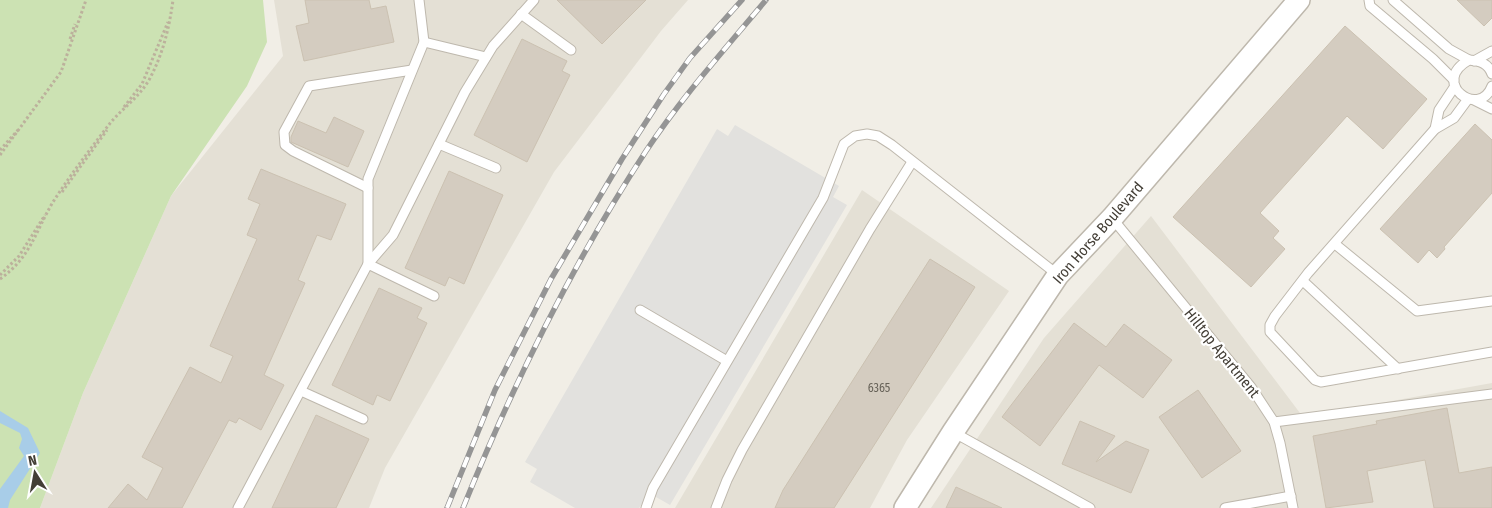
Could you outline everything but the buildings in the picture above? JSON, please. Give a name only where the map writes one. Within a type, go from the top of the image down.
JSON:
[{"type":"street","name":"Iron Horse Boulevard","points":[[905,508],[953,432],[1058,275],[1112,218],[1298,0]]},
{"type":"lane","points":[[368,264],[368,178],[424,42],[419,0]]},
{"type":"lane","points":[[238,508],[368,264],[393,235],[465,92],[493,46],[534,0]]},
{"type":"lane","points":[[1369,0],[1370,6],[1434,59],[1454,83],[1458,92],[1492,110]]},
{"type":"lane","points":[[1393,0],[1449,49],[1486,65],[1492,74]]},
{"type":"lane","points":[[521,14],[571,50]]},
{"type":"lane","points":[[424,42],[486,58]]},
{"type":"lane","points":[[1435,129],[1439,110],[1454,83],[1458,69],[1492,50]]},
{"type":"lane","points":[[368,188],[293,151],[285,145],[284,132],[309,86],[412,70]]},
{"type":"lane","points":[[1492,86],[1487,95],[1471,100],[1454,118],[1435,129],[1303,281],[1270,325],[1270,332],[1315,380],[1321,382],[1492,352]]},
{"type":"lane","points":[[646,508],[653,488],[823,198],[844,144],[855,136],[878,136],[1058,275]]},
{"type":"lane","points":[[439,144],[496,168]]},
{"type":"lane","points":[[716,508],[742,450],[870,229],[912,162]]},
{"type":"lane","name":"Hilltop Apartment","points":[[1112,218],[1251,387],[1274,422],[1293,508]]},
{"type":"lane","points":[[1335,244],[1417,311],[1492,301]]},
{"type":"lane","points":[[368,264],[434,296]]},
{"type":"lane","points":[[1303,281],[1398,369]]},
{"type":"lane","points":[[640,310],[728,361]]},
{"type":"lane","points":[[301,391],[363,419]]},
{"type":"lane","points":[[1274,422],[1492,394]]},
{"type":"lane","points":[[953,432],[1090,508]]},
{"type":"lane","points":[[1225,508],[1291,496]]},
{"type":"path","points":[[0,150],[46,97],[59,74],[73,30],[86,0]]},
{"type":"path","points":[[0,155],[61,72],[86,0]]},
{"type":"path","points":[[0,275],[19,256],[39,223],[142,84],[173,11],[173,0]]},
{"type":"path","points":[[0,279],[14,270],[26,253],[38,234],[51,205],[87,152],[115,117],[141,94],[164,47],[173,0]]},
{"type":"shaded area","points":[[274,0],[688,0],[661,31],[554,172],[385,468],[369,508],[40,508],[83,393],[171,196],[283,56]]},
{"type":"shaded area","points":[[735,125],[839,186],[833,197],[847,205],[670,505],[649,493],[639,508],[575,508],[530,482],[537,469],[525,462],[717,129],[728,136]]},
{"type":"shaded area","points":[[862,190],[1009,291],[907,440],[870,508],[675,508]]},
{"type":"shaded area","points":[[1151,216],[1303,417],[1492,383],[1492,508],[931,508],[1044,338]]},
{"type":"green space","points":[[0,0],[263,0],[267,42],[247,86],[171,196],[83,393],[40,508],[0,508]]},
{"type":"water","points":[[0,411],[28,428],[40,453],[10,500],[8,508],[0,508],[0,489],[24,456],[19,448],[22,439],[20,433],[0,423]]},
{"type":"railway","points":[[447,508],[495,390],[551,279],[622,159],[664,94],[690,58],[742,0]]},
{"type":"railway","points":[[463,508],[502,416],[546,325],[569,280],[619,193],[674,112],[766,0]]}]
